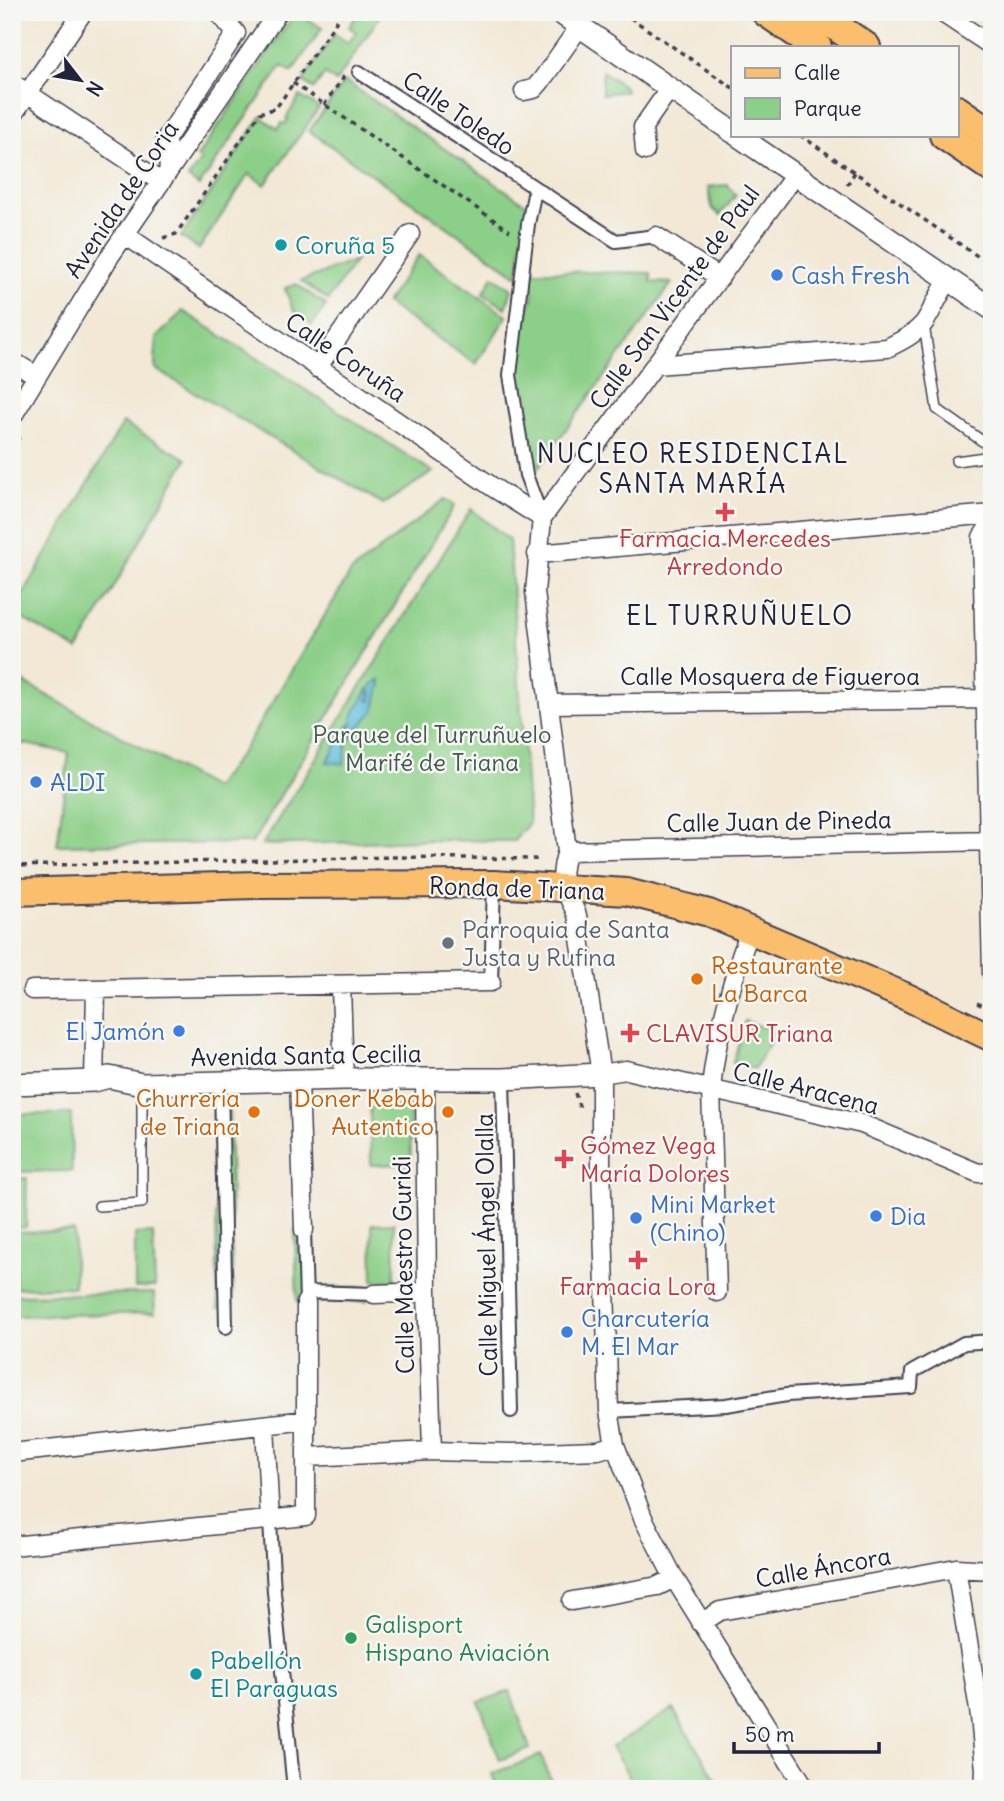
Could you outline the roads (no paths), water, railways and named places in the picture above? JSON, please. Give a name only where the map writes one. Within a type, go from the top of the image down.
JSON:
[{"type":"highway","points":[[766,12],[816,46]]},
{"type":"highway","points":[[815,12],[865,46]]},
{"type":"highway","points":[[958,111],[992,134]]},
{"type":"highway","points":[[945,136],[992,168]]},
{"type":"main road","name":"Ronda de Triana","points":[[12,892],[495,884],[627,892],[709,913],[907,996],[992,1038]]},
{"type":"street","points":[[12,116],[83,12]]},
{"type":"street","points":[[12,83],[165,176],[166,139],[236,33],[218,12]]},
{"type":"street","name":"Avenida de Coria","points":[[12,417],[124,234],[278,12]]},
{"type":"street","points":[[559,12],[731,131]]},
{"type":"street","points":[[941,12],[992,46]]},
{"type":"street","points":[[524,91],[534,89],[541,82],[580,26]]},
{"type":"street","name":"Calle Toledo","points":[[359,72],[616,241],[656,236]]},
{"type":"street","points":[[645,151],[643,127],[670,88]]},
{"type":"street","points":[[738,136],[992,309]]},
{"type":"street","name":"Calle San Vicente de Paul","points":[[542,518],[795,175]]},
{"type":"street","points":[[535,190],[528,224],[510,375],[526,475],[542,518],[535,592],[566,851],[563,865],[564,888],[579,919],[601,1074],[601,1165],[609,1411],[615,1445],[643,1518],[674,1578],[806,1789]]},
{"type":"street","name":"Calle Coruña","points":[[124,234],[317,368],[542,518]]},
{"type":"street","points":[[317,368],[410,234]]},
{"type":"street","points":[[656,236],[720,278]]},
{"type":"street","points":[[655,365],[887,348],[909,337],[924,322],[937,295],[949,280]]},
{"type":"street","points":[[12,360],[36,376]]},
{"type":"street","points":[[537,554],[991,521]]},
{"type":"street","points":[[991,521],[982,537],[984,685],[990,699],[992,974]]},
{"type":"street","name":"Calle Mosquera de Figueroa","points":[[549,704],[990,699]]},
{"type":"street","name":"Calle Juan de Pineda","points":[[566,851],[991,841]]},
{"type":"street","points":[[32,990],[491,982],[495,884]]},
{"type":"street","points":[[717,1292],[711,1089],[714,1059],[739,961],[750,930]]},
{"type":"street","points":[[341,986],[344,1079]]},
{"type":"street","points":[[93,1081],[96,989]]},
{"type":"street","name":"Calle Aracena","points":[[601,1074],[626,1070],[862,1124],[978,1173],[992,1172]]},
{"type":"street","name":"Avenida Santa Cecilia","points":[[12,1084],[93,1081],[109,1077],[142,1084],[344,1079],[503,1079],[601,1074]]},
{"type":"street","name":"Calle Maestro Guridi","points":[[425,1079],[432,1451]]},
{"type":"street","name":"Calle Miguel Ángel Olalla","points":[[503,1079],[511,1411]]},
{"type":"street","points":[[12,1546],[306,1516],[307,1420],[299,1330],[306,1297],[299,1080]]},
{"type":"street","points":[[221,1082],[226,1327]]},
{"type":"street","points":[[306,1297],[427,1292]]},
{"type":"street","points":[[609,1411],[726,1405],[787,1395],[911,1387],[912,1372],[964,1343],[992,1340]]},
{"type":"street","points":[[12,1453],[307,1420]]},
{"type":"street","points":[[265,1426],[274,1591],[294,1789]]},
{"type":"street","points":[[307,1457],[432,1451],[512,1453],[598,1450],[615,1445]]},
{"type":"street","points":[[956,1568],[979,1716],[985,1770],[984,1789]]},
{"type":"street","name":"Calle Áncora","points":[[701,1623],[720,1611],[956,1568],[992,1570]]},
{"type":"street","points":[[572,1601],[658,1586],[674,1578]]},
{"type":"lane","points":[[924,322],[937,409],[992,448]]},
{"type":"lane","points":[[956,461],[992,456]]},
{"type":"lane","points":[[99,1206],[142,1203],[142,1084]]},
{"type":"water","points":[[380,680],[375,709],[350,740],[353,716],[369,687],[368,701],[371,701],[372,685]]},
{"type":"water","points":[[350,723],[344,764],[327,762]]},
{"type":"place","name":"Coruña 5","points":[[281,245]]},
{"type":"place","name":"Cash Fresh","points":[[777,275]]},
{"type":"place","name":"Farmacia Mercedes Arredondo","points":[[725,512]]},
{"type":"place","name":"ALDI","points":[[36,782]]},
{"type":"place","name":"Parroquia de Santa Justa y Rufina","points":[[448,943]]},
{"type":"place","name":"Restaurante La Barca","points":[[697,979]]},
{"type":"place","name":"El Jamón","points":[[179,1031]]},
{"type":"place","name":"CLAVISUR Triana","points":[[630,1033]]},
{"type":"place","name":"Churrería de Triana","points":[[254,1112]]},
{"type":"place","name":"Doner Kebab Autentico","points":[[448,1112]]},
{"type":"place","name":"Gómez Vega María Dolores","points":[[564,1159]]},
{"type":"place","name":"Dia","points":[[876,1216]]},
{"type":"place","name":"Mini Market (Chino)","points":[[636,1218]]},
{"type":"place","name":"Farmacia Lora","points":[[638,1260]]},
{"type":"place","name":"Charcutería M. El Mar","points":[[567,1332]]},
{"type":"place","name":"Galisport Hispano Aviación","points":[[351,1638]]},
{"type":"place","name":"Pabellón El Paraguas","points":[[196,1674]]},
{"type":"district","name":"NUCLEO RESIDENCIAL SANTA MARÍA","points":[[693,468]]},
{"type":"district","name":"EL TURRUÑUELO","points":[[740,615]]},
{"type":"park label","name":"Parque del Turruñuelo Marifé de Triana","points":[[432,748]]}]
